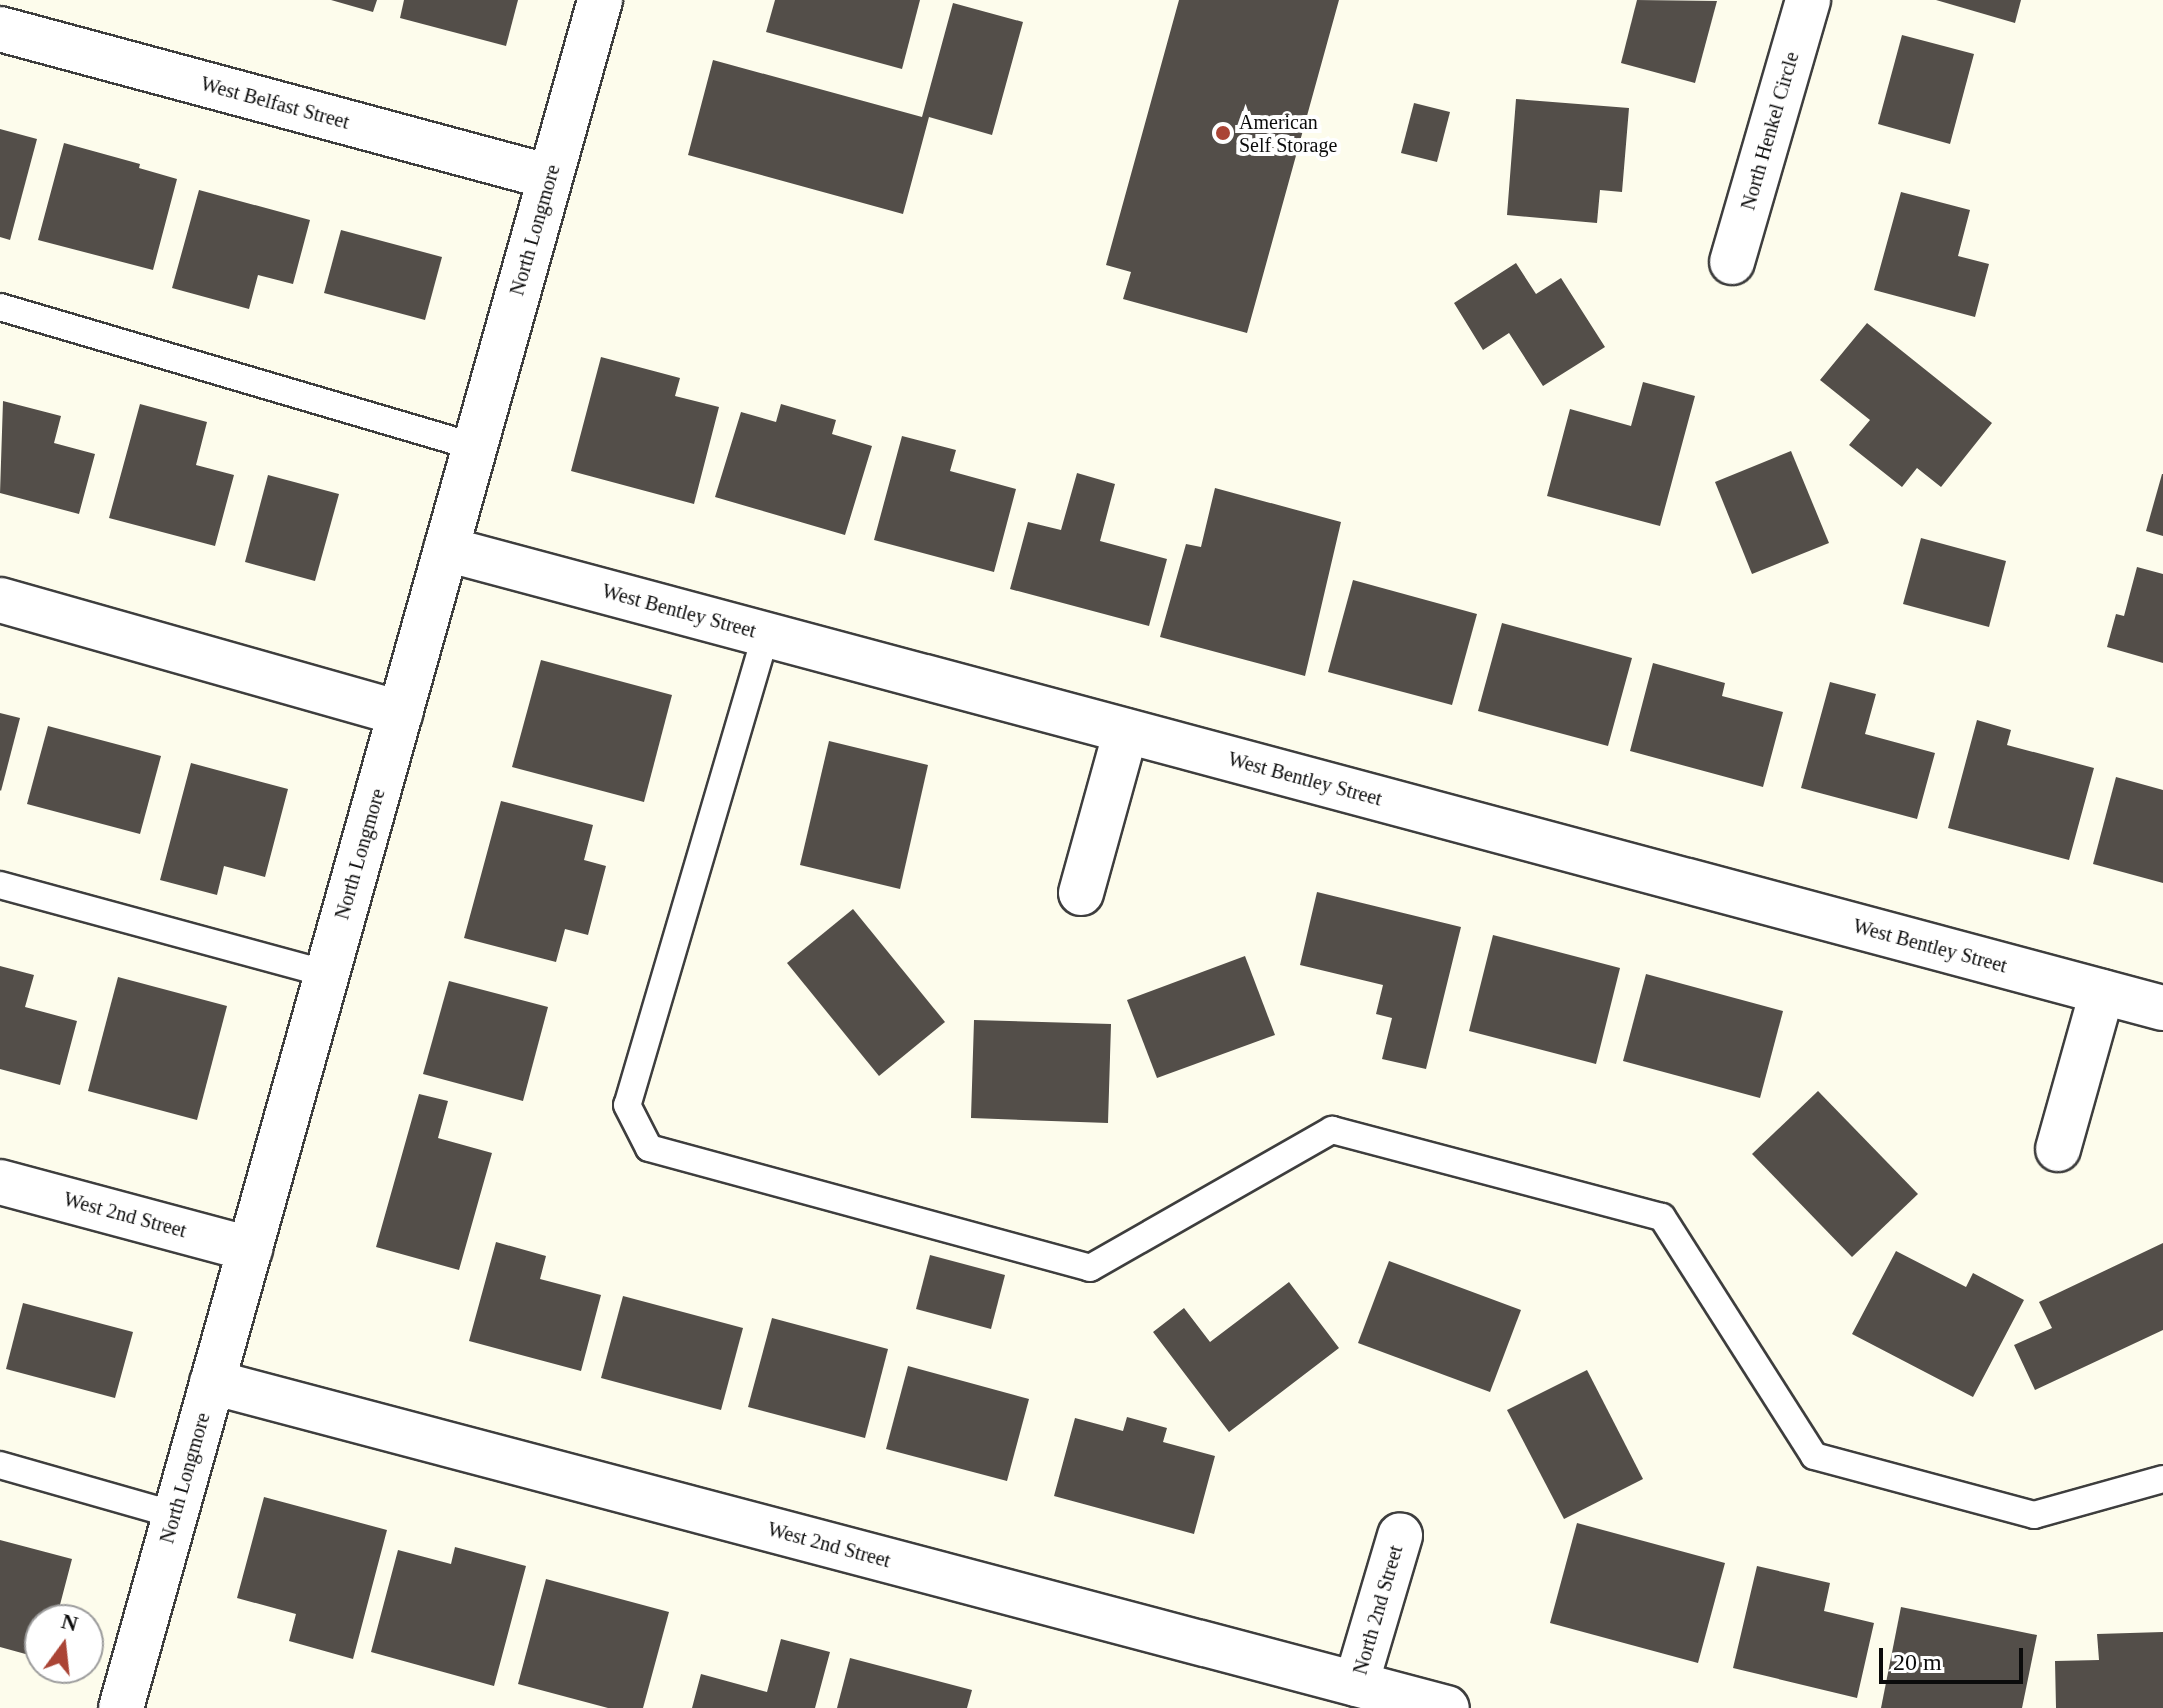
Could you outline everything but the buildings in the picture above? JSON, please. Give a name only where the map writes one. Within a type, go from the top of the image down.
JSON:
[{"type":"street","name":"North Longmore","points":[[121,1708],[600,0]]},
{"type":"street","name":"North Henkel Circle","points":[[1732,262],[1808,0]]},
{"type":"street","name":"West Belfast Street","points":[[0,29],[550,177]]},
{"type":"street","name":"West Bentley Street","points":[[446,549],[2163,1008]]},
{"type":"street","points":[[0,600],[400,713]]},
{"type":"street","points":[[1081,893],[1126,731]]},
{"type":"street","points":[[2058,1149],[2102,992]]},
{"type":"street","name":"West 2nd Street","points":[[0,1182],[250,1249]]},
{"type":"street","name":"West 2nd Street","points":[[212,1382],[1447,1708]]},
{"type":"street","name":"North 2nd Street","points":[[1356,1684],[1400,1535]]},
{"type":"lane","points":[[0,307],[475,447]]},
{"type":"lane","points":[[766,634],[627,1105],[649,1148],[1090,1268],[1332,1130],[1662,1217],[1814,1456],[2034,1515],[2163,1479]]},
{"type":"lane","points":[[0,885],[327,974]]},
{"type":"lane","points":[[0,1465],[175,1515]]},
{"type":"place","name":"American Self Storage","points":[[1223,133]]}]
